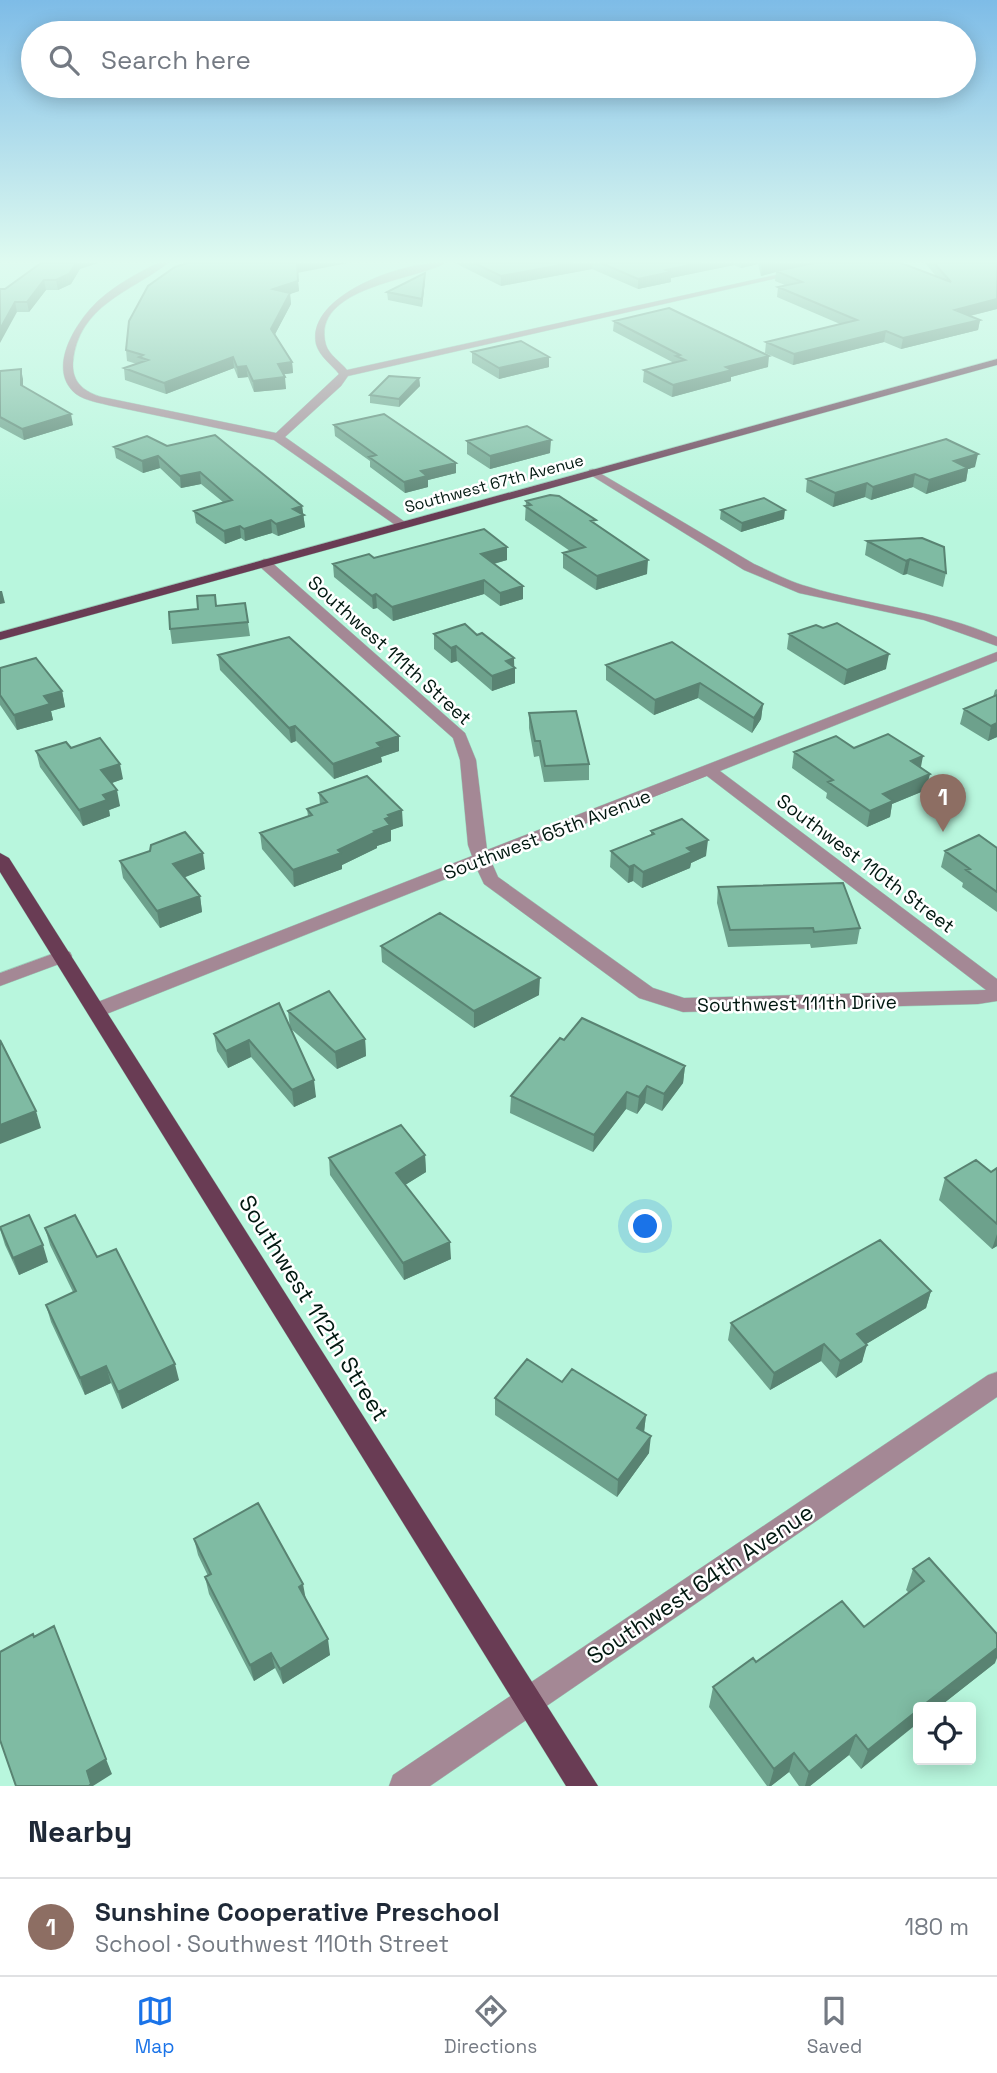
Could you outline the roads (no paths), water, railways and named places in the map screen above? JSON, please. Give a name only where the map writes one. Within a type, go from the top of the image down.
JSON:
[{"type":"main road","name":"Southwest 67th Avenue","points":[[0,635],[997,362]]},
{"type":"main road","name":"Southwest 112th Street","points":[[0,858],[583,1786]]},
{"type":"street","points":[[73,346],[69,370],[72,383],[89,396],[278,437],[401,525]]},
{"type":"street","points":[[322,346],[344,374]]},
{"type":"street","points":[[278,437],[337,384],[344,374],[466,346]]},
{"type":"street","points":[[593,472],[749,567],[776,579],[823,594],[937,618],[968,628],[997,642]]},
{"type":"street","name":"Southwest 111th Street","points":[[264,563],[460,736],[468,760],[476,845],[481,860]]},
{"type":"street","name":"Southwest 65th Avenue","points":[[97,1010],[997,656]]},
{"type":"street","name":"Southwest 110th Street","points":[[709,770],[997,989]]},
{"type":"street","name":"Southwest 111th Drive","points":[[481,860],[490,880],[620,976],[663,1001],[704,1006],[978,998],[997,995]]},
{"type":"street","points":[[0,980],[63,956]]},
{"type":"street","name":"Southwest 64th Avenue","points":[[404,1786],[997,1383]]},
{"type":"place","name":"Sunshine Cooperative Preschool","points":[[943,832]]}]
